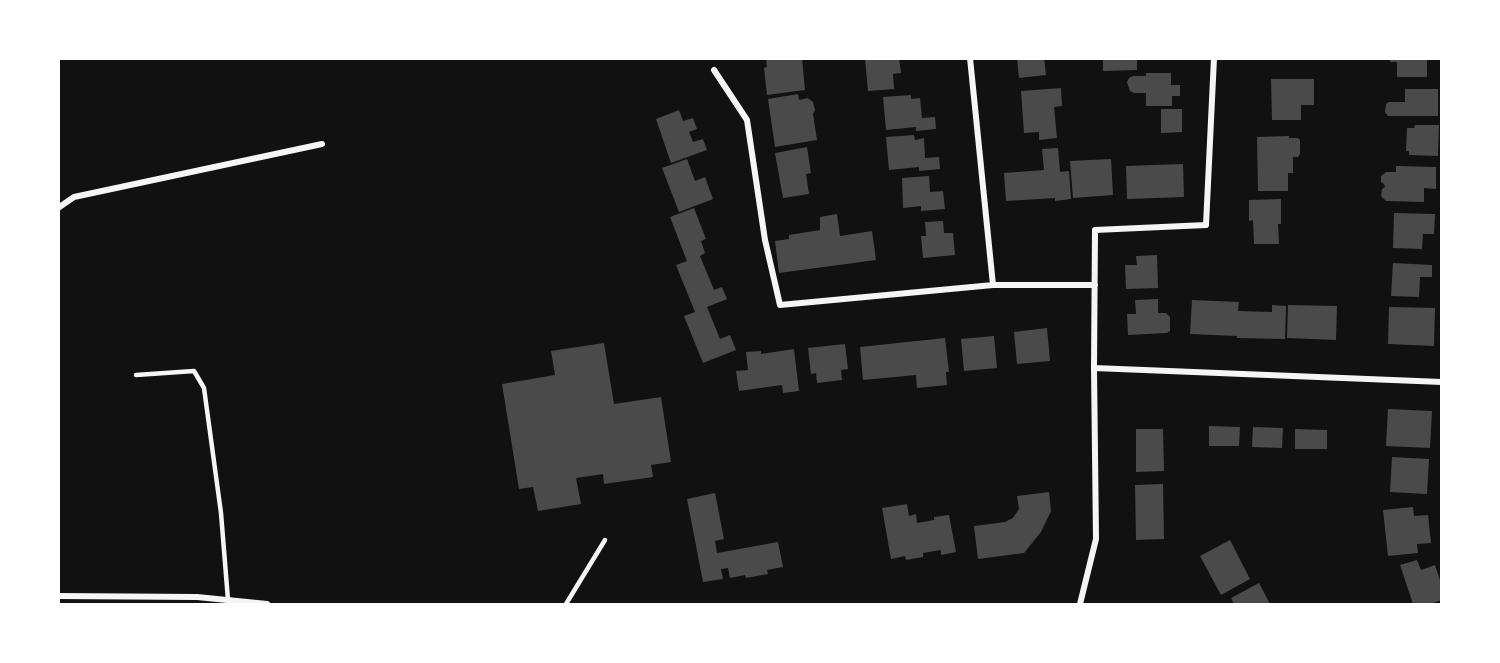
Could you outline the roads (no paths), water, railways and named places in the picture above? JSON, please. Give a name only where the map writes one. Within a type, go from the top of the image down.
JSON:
[{"type":"street","points":[[970,58],[993,285]]},
{"type":"street","points":[[1080,604],[1096,539],[1095,230],[1206,225],[1214,58]]},
{"type":"street","points":[[714,70],[747,120],[765,240],[780,306],[993,285],[1095,285]]},
{"type":"street","points":[[58,208],[74,197],[322,144]]},
{"type":"street","points":[[1094,368],[1442,382]]},
{"type":"street","points":[[58,596],[197,597],[267,604]]},
{"type":"lane","points":[[136,375],[194,371],[204,388],[221,513],[228,600]]},
{"type":"lane","points":[[566,604],[605,540]]}]
